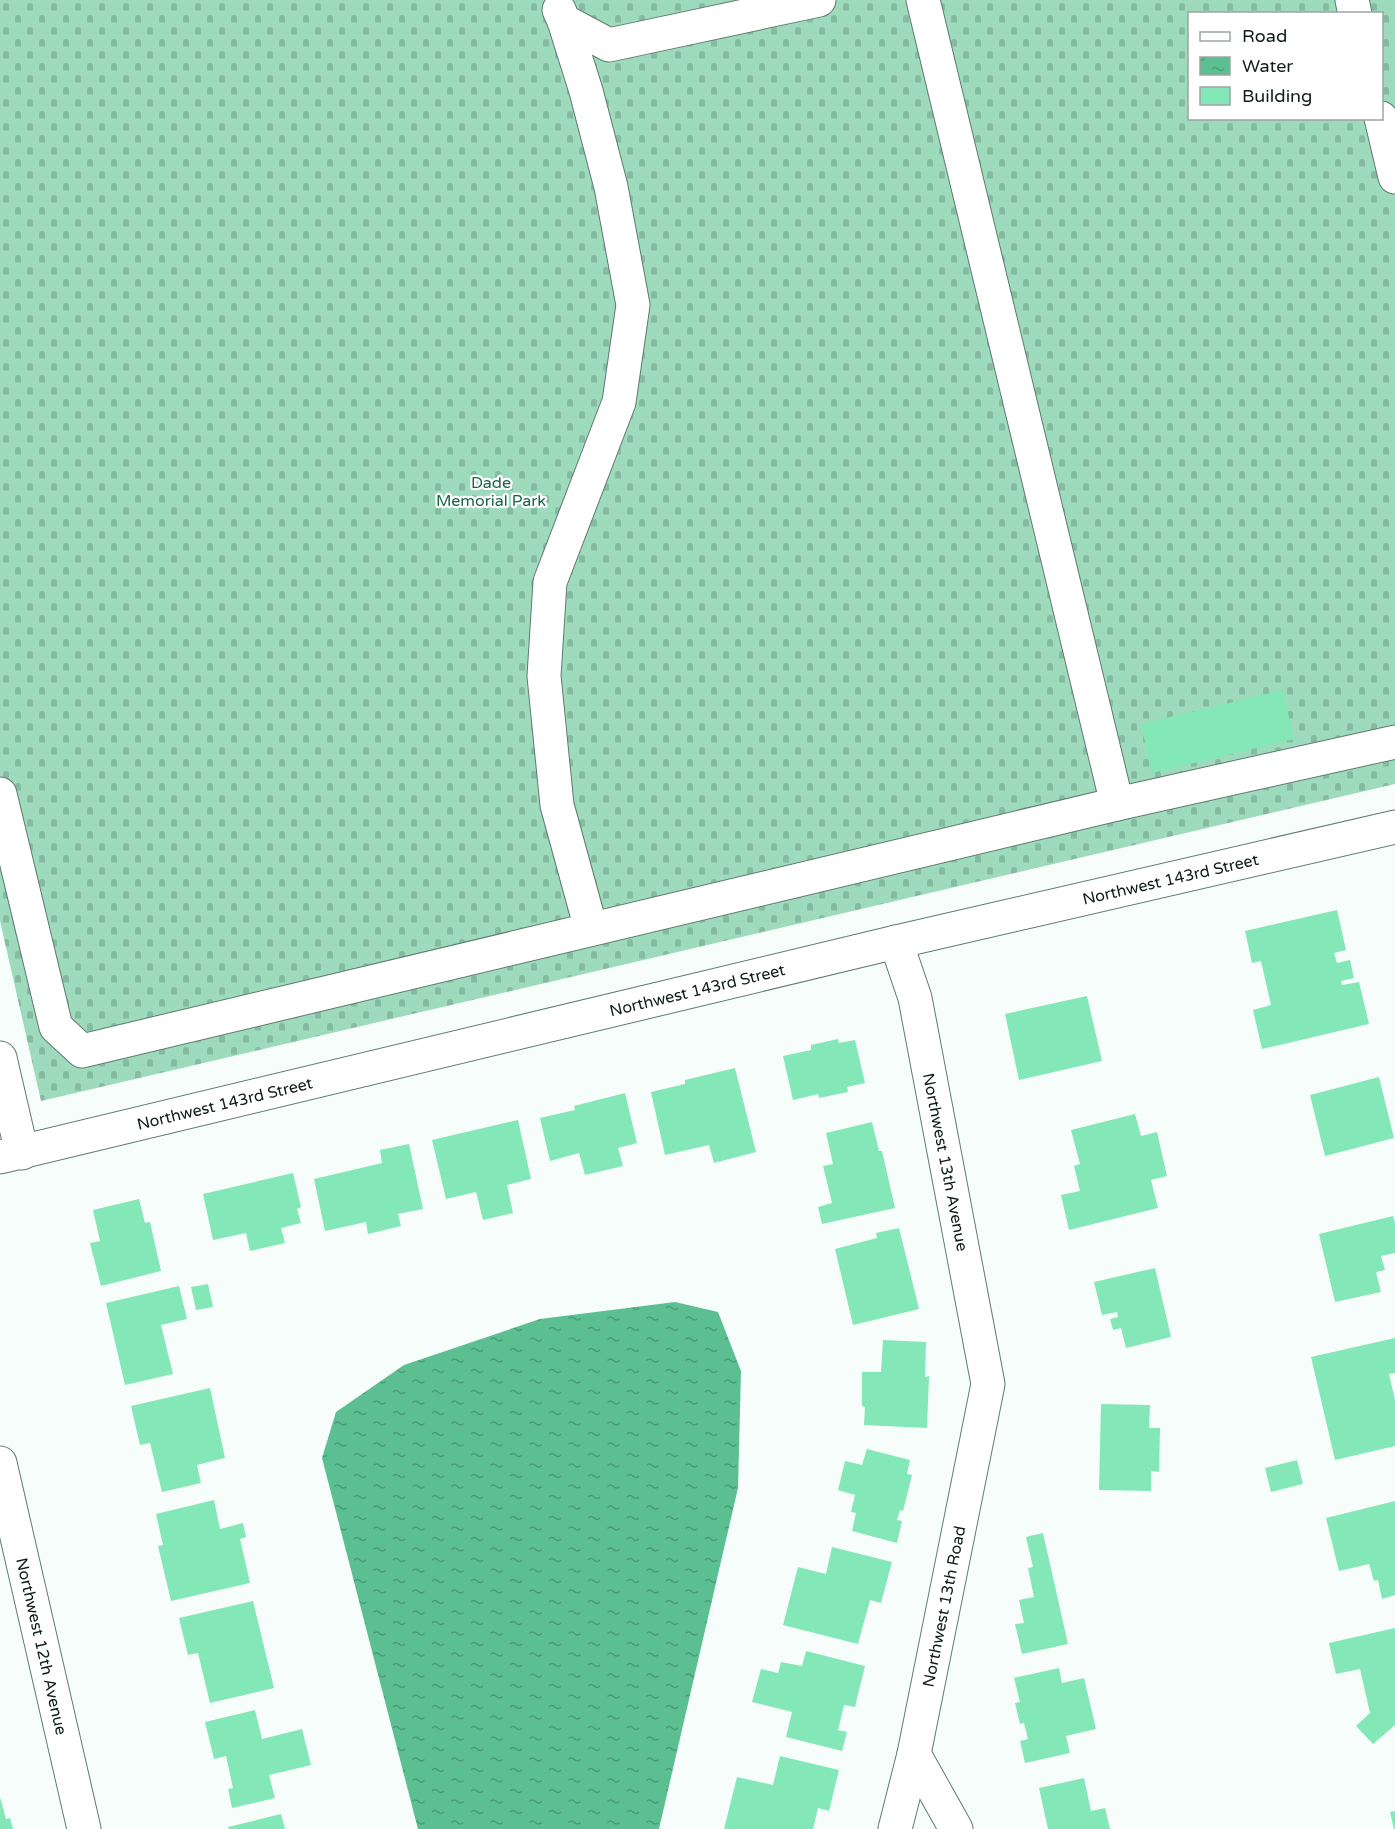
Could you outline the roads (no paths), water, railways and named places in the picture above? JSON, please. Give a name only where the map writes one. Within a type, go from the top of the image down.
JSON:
[{"type":"street","points":[[559,10],[609,45],[819,0]]},
{"type":"street","points":[[923,0],[1117,804]]},
{"type":"street","points":[[559,10],[586,91],[612,187],[633,305],[619,402],[550,582],[544,664],[557,805],[591,929]]},
{"type":"street","points":[[1381,120],[1395,177]]},
{"type":"street","points":[[0,794],[56,1027],[82,1051],[1117,804],[1395,742]]},
{"type":"street","name":"Northwest 143rd Street","points":[[11,1155],[896,942],[1393,836]]},
{"type":"street","name":"Northwest 13th Avenue","points":[[896,942],[915,999],[988,1384]]},
{"type":"street","points":[[0,1058],[11,1155]]},
{"type":"street","name":"Northwest 13th Road","points":[[896,1829],[914,1754],[988,1384]]},
{"type":"street","name":"Northwest 12th Avenue","points":[[0,1463],[84,1829]]},
{"type":"street","points":[[914,1754],[956,1829]]},
{"type":"water","points":[[675,1302],[718,1312],[741,1371],[738,1488],[659,1829],[418,1829],[322,1458],[336,1412],[404,1365],[540,1319]]},
{"type":"park label","name":"Dade Memorial Park","points":[[491,491]]}]
